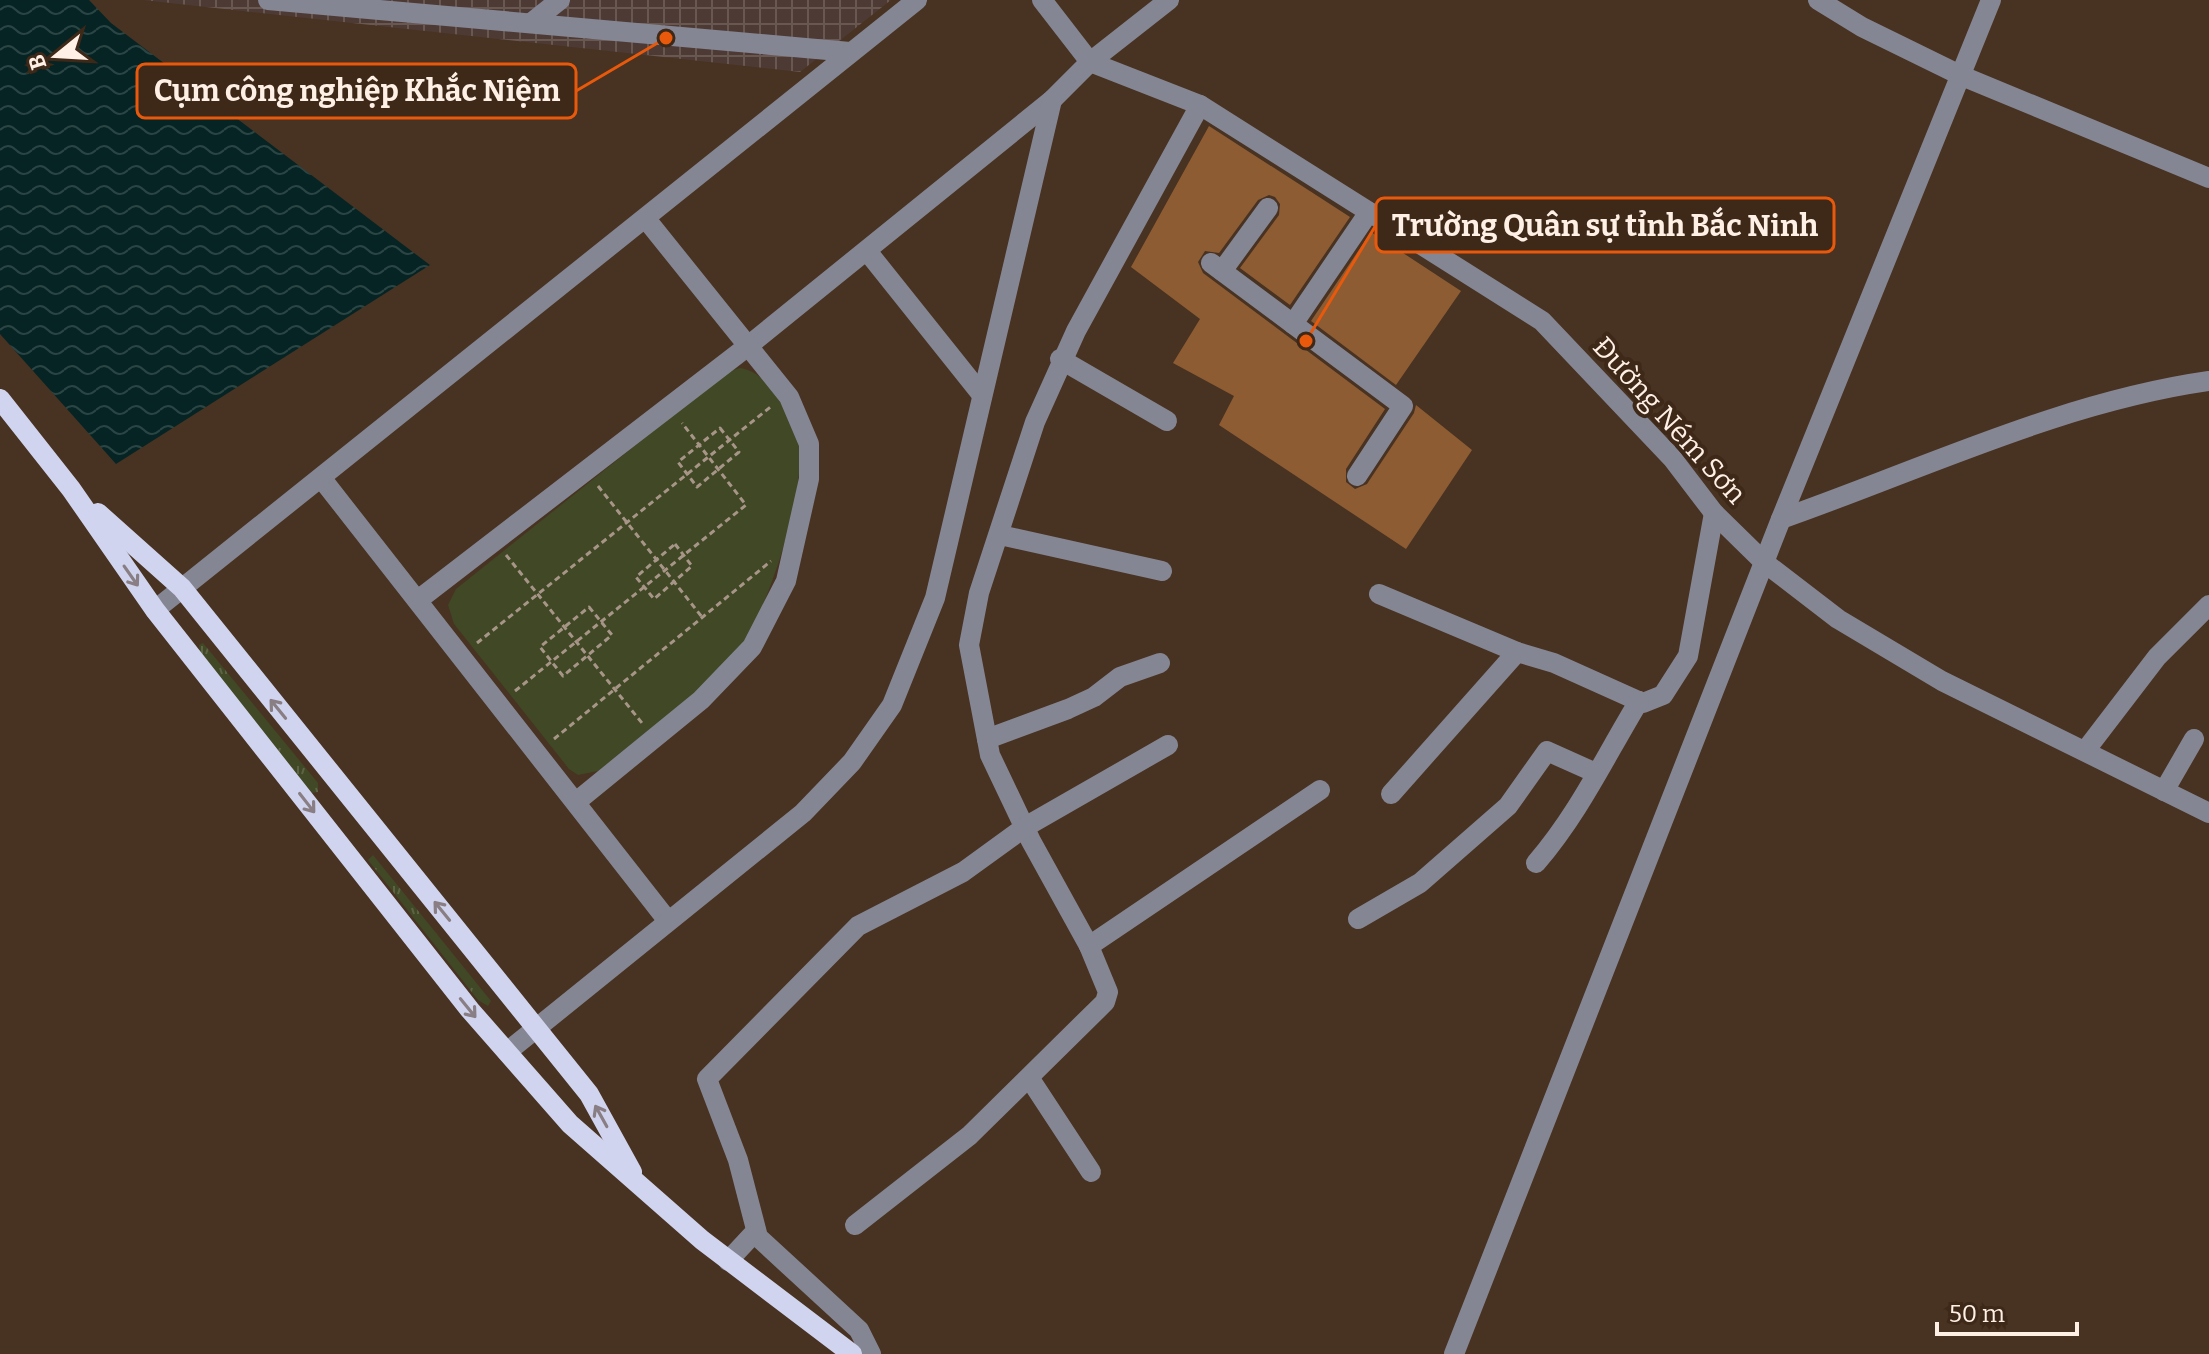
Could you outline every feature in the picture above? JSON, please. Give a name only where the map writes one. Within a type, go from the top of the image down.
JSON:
[{"type":"main road","points":[[0,399],[71,489],[155,610],[507,1052],[570,1124],[728,1261],[852,1354]]},
{"type":"main road","points":[[71,489],[182,588],[589,1094],[639,1184]]},
{"type":"main road","points":[[328,829],[357,806]]},
{"type":"street","points":[[268,0],[850,52]]},
{"type":"street","points":[[531,23],[560,0]]},
{"type":"street","points":[[155,610],[917,0]]},
{"type":"street","points":[[1042,0],[1090,62]]},
{"type":"street","points":[[418,600],[867,251],[1052,100],[1090,62],[1169,0]]},
{"type":"street","points":[[1818,0],[1862,27],[1962,76],[2209,178]]},
{"type":"street","points":[[1454,1354],[1781,519],[1991,0]]},
{"type":"street","name":"Đường Ném Sơn","points":[[1090,62],[1200,105],[1542,321],[1672,458],[1714,513],[1765,563],[1838,619],[1942,681],[2209,813]]},
{"type":"street","points":[[507,1052],[803,813],[829,789],[878,729],[908,670],[935,598],[1052,100]]},
{"type":"street","points":[[855,1225],[970,1135],[1105,1002],[1108,992],[1089,946],[990,755],[969,645],[979,593],[1035,422],[1076,331],[1200,105]]},
{"type":"street","points":[[1268,208],[1216,267],[1403,406],[1357,476]]},
{"type":"street","points":[[1293,324],[1369,212]]},
{"type":"street","points":[[576,802],[729,675],[768,621],[786,581],[804,510],[811,454],[806,434],[789,397],[646,219]]},
{"type":"street","points":[[867,251],[982,395]]},
{"type":"street","points":[[1060,359],[1167,421]]},
{"type":"street","points":[[1781,519],[2049,421],[2160,387],[2209,381]]},
{"type":"street","points":[[322,479],[668,921]]},
{"type":"street","points":[[1379,594],[1517,652],[1554,663],[1639,701],[1652,702],[1663,695],[1688,656],[1714,513]]},
{"type":"street","points":[[1000,535],[1162,571]]},
{"type":"street","points":[[2085,751],[2157,657],[2209,605]]},
{"type":"street","points":[[1391,794],[1517,652]]},
{"type":"street","points":[[987,739],[1068,709],[1094,697],[1120,677],[1160,663]]},
{"type":"street","points":[[1536,863],[1584,801],[1596,773],[1639,701]]},
{"type":"street","points":[[2164,791],[2194,739]]},
{"type":"street","points":[[871,1354],[859,1330],[763,1244],[756,1231],[738,1160],[707,1079],[858,926],[963,872],[1025,827],[1168,745]]},
{"type":"street","points":[[1358,919],[1420,883],[1508,806],[1547,751],[1596,773]]},
{"type":"street","points":[[1089,946],[1320,790]]},
{"type":"street","points":[[1030,1079],[1091,1172]]},
{"type":"street","points":[[728,1261],[756,1231]]},
{"type":"path","points":[[477,643],[776,403]]},
{"type":"path","points":[[515,691],[746,505],[677,418]]},
{"type":"path","points":[[720,428],[739,452],[697,487],[678,462],[698,445],[720,428]]},
{"type":"path","points":[[596,483],[702,617]]},
{"type":"path","points":[[675,544],[692,566],[654,599],[636,577],[656,560],[675,544]]},
{"type":"path","points":[[506,555],[645,726]]},
{"type":"path","points":[[554,739],[776,558]]},
{"type":"path","points":[[589,607],[612,635],[563,676],[540,647],[564,627],[589,607]]},
{"type":"shaded area","points":[[143,0],[891,0],[800,72]]},
{"type":"green space","points":[[740,368],[763,379],[788,414],[798,440],[798,485],[784,544],[764,602],[743,643],[712,679],[675,712],[598,771],[578,775],[569,769],[454,624],[448,605],[456,589],[727,372]]},
{"type":"green space","points":[[203,643],[318,783],[318,792],[312,793],[200,652],[199,645]]},
{"type":"green space","points":[[373,855],[491,1001],[488,1006],[478,1000],[368,860]]},
{"type":"water","points":[[0,0],[89,0],[111,23],[430,265],[116,464],[0,334]]},
{"type":"building","points":[[1209,126],[1350,217],[1290,305],[1240,268],[1279,215],[1280,204],[1275,197],[1269,195],[1258,200],[1219,253],[1205,251],[1198,262],[1203,273],[1385,409],[1346,469],[1346,482],[1355,489],[1367,484],[1414,413],[1416,405],[1472,450],[1406,549],[1219,425],[1234,396],[1173,363],[1200,319],[1131,267]]},
{"type":"building","points":[[1371,232],[1461,291],[1396,385],[1311,321]]},
{"type":"place","name":"Cụm công nghiệp Khắc Niệm","points":[[666,38]]},
{"type":"place","name":"Trường Quân sự tỉnh Bắc Ninh","points":[[1306,341]]}]
